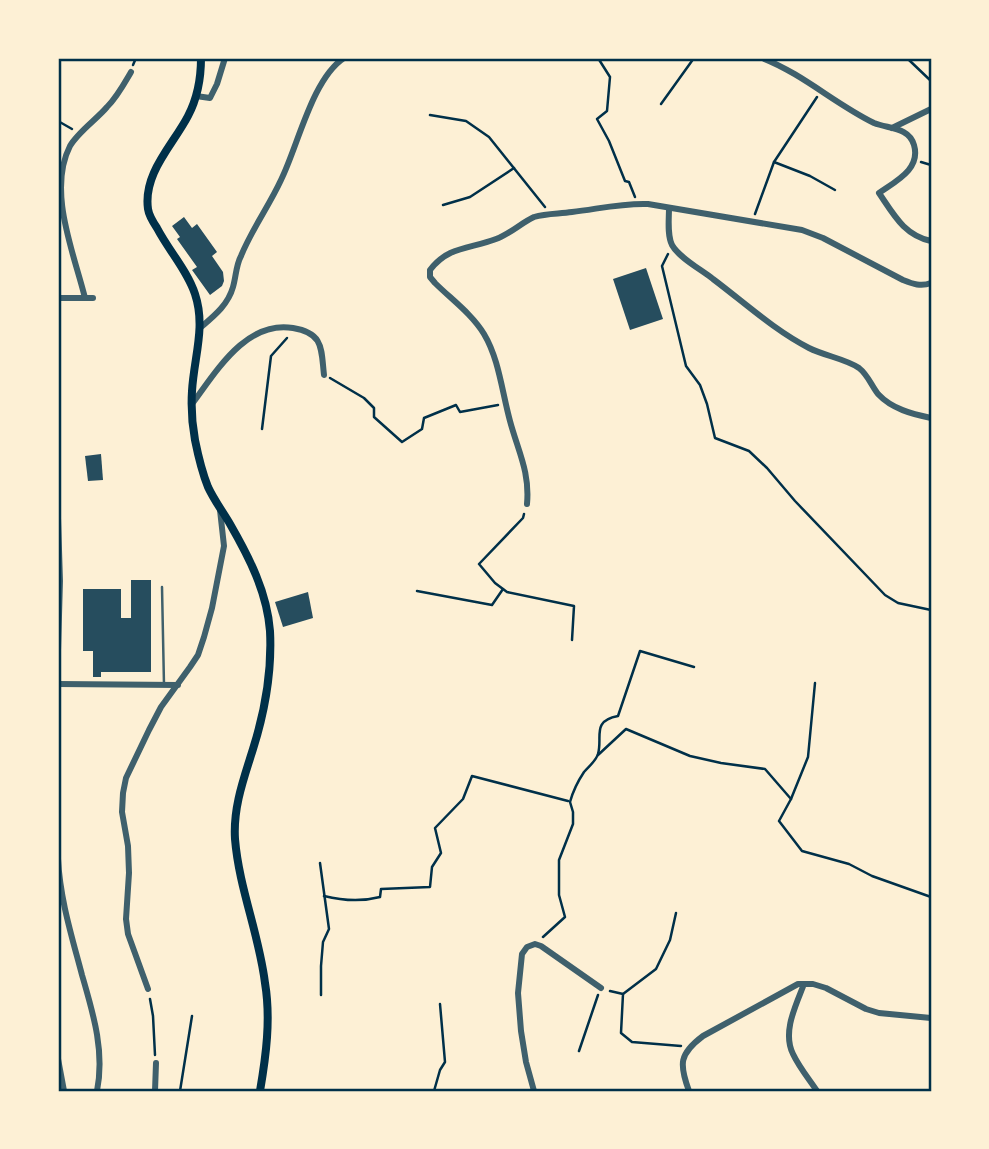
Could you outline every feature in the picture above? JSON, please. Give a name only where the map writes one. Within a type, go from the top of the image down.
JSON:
[{"type":"main road","points":[[201,58],[197,96],[188,116],[158,162],[151,179],[148,210],[189,278],[200,312],[192,392],[194,436],[208,487],[249,557],[264,596],[270,629],[270,660],[265,699],[235,817],[236,853],[241,881],[266,984],[267,1034],[260,1091]]},
{"type":"street","points":[[197,96],[210,98],[225,58]]},
{"type":"street","points":[[200,327],[229,299],[239,258],[282,177],[304,120],[320,87],[331,70],[344,58]]},
{"type":"street","points":[[762,58],[784,67],[874,123],[909,135],[914,142],[914,165],[879,193],[896,219],[913,235],[931,242]]},
{"type":"street","points":[[58,298],[89,298],[61,202],[66,158],[71,144],[108,106],[131,72]]},
{"type":"street","points":[[890,129],[931,109]]},
{"type":"street","points":[[527,504],[527,475],[490,348],[474,321],[430,277],[429,270],[437,260],[456,250],[499,238],[534,218],[638,204],[802,230],[823,238],[903,280],[915,284],[931,283]]},
{"type":"street","points":[[668,208],[672,245],[688,261],[773,326],[808,348],[859,368],[877,392],[894,406],[931,418]]},
{"type":"street","points":[[192,404],[223,364],[247,339],[281,326],[310,332],[317,337],[324,375]]},
{"type":"street","points":[[148,989],[128,934],[126,919],[129,873],[128,846],[122,813],[123,793],[126,778],[161,707],[198,655],[212,608],[224,545],[220,508]]},
{"type":"street","points":[[58,518],[58,650]]},
{"type":"street","points":[[58,684],[178,685]]},
{"type":"street","points":[[58,737],[58,750]]},
{"type":"street","points":[[58,859],[68,926],[100,1044],[97,1091]]},
{"type":"street","points":[[534,1091],[524,1051],[518,993],[522,954],[527,947],[535,944],[541,946],[601,988]]},
{"type":"street","points":[[689,1091],[683,1074],[683,1062],[690,1046],[703,1036],[798,984],[813,984],[826,988],[879,1013],[931,1018]]},
{"type":"street","points":[[804,984],[792,1013],[789,1042],[792,1053],[817,1091]]},
{"type":"street","points":[[58,1059],[64,1091]]},
{"type":"street","points":[[155,1091],[156,1063]]},
{"type":"lane","points":[[162,587],[164,685]]},
{"type":"path","points":[[598,58],[610,77],[607,111],[597,119],[638,204]]},
{"type":"path","points":[[661,104],[694,58]]},
{"type":"path","points":[[899,58],[909,60],[931,81]]},
{"type":"path","points":[[751,222],[775,162],[821,92]]},
{"type":"path","points":[[430,115],[466,121],[489,136],[550,214]]},
{"type":"path","points":[[58,121],[80,135]]},
{"type":"path","points":[[775,162],[810,176],[835,190]]},
{"type":"path","points":[[443,205],[470,197],[514,168]]},
{"type":"path","points":[[672,245],[662,266],[685,366],[700,385],[715,438],[749,451],[885,595],[898,603],[931,610]]},
{"type":"path","points":[[262,429],[271,356],[296,328]]},
{"type":"path","points":[[324,375],[364,398],[374,408],[374,417],[402,442],[422,429],[424,418],[456,405],[460,412],[506,403]]},
{"type":"path","points":[[527,504],[523,518],[479,564],[495,583],[507,592],[574,606],[572,640]]},
{"type":"path","points":[[417,591],[492,605],[503,589]]},
{"type":"path","points":[[598,755],[598,733],[602,724],[610,717],[618,716],[640,651],[694,667]]},
{"type":"path","points":[[815,683],[807,757],[791,799],[779,821],[803,851],[849,864],[872,876],[931,897]]},
{"type":"path","points":[[535,944],[565,917],[559,895],[559,859],[573,824],[570,802],[583,774],[598,755],[626,729],[690,756],[765,769],[791,799]]},
{"type":"path","points":[[324,896],[342,901],[366,901],[380,897],[381,888],[430,887],[432,867],[441,853],[435,828],[463,799],[472,776],[570,802]]},
{"type":"path","points":[[320,863],[329,929],[323,942],[321,995]]},
{"type":"path","points":[[676,914],[670,940],[656,969],[623,994],[621,1033],[632,1042],[690,1046]]},
{"type":"path","points":[[579,1051],[601,988],[623,994]]},
{"type":"path","points":[[148,989],[156,1063]]},
{"type":"path","points":[[434,1091],[445,1062],[440,1004]]},
{"type":"path","points":[[180,1091],[192,1016]]},
{"type":"building","points":[[184,217],[192,228],[197,224],[217,252],[212,256],[223,272],[224,281],[222,286],[210,295],[192,270],[197,267],[177,239],[180,237],[172,226]]},
{"type":"building","points":[[646,268],[663,319],[630,330],[613,279]]},
{"type":"building","points":[[101,454],[103,480],[88,481],[85,456]]},
{"type":"building","points":[[131,580],[151,580],[151,672],[101,672],[101,677],[93,677],[93,651],[83,651],[83,589],[121,589],[121,618],[131,618]]},
{"type":"building","points":[[308,592],[313,618],[283,627],[275,602]]}]
